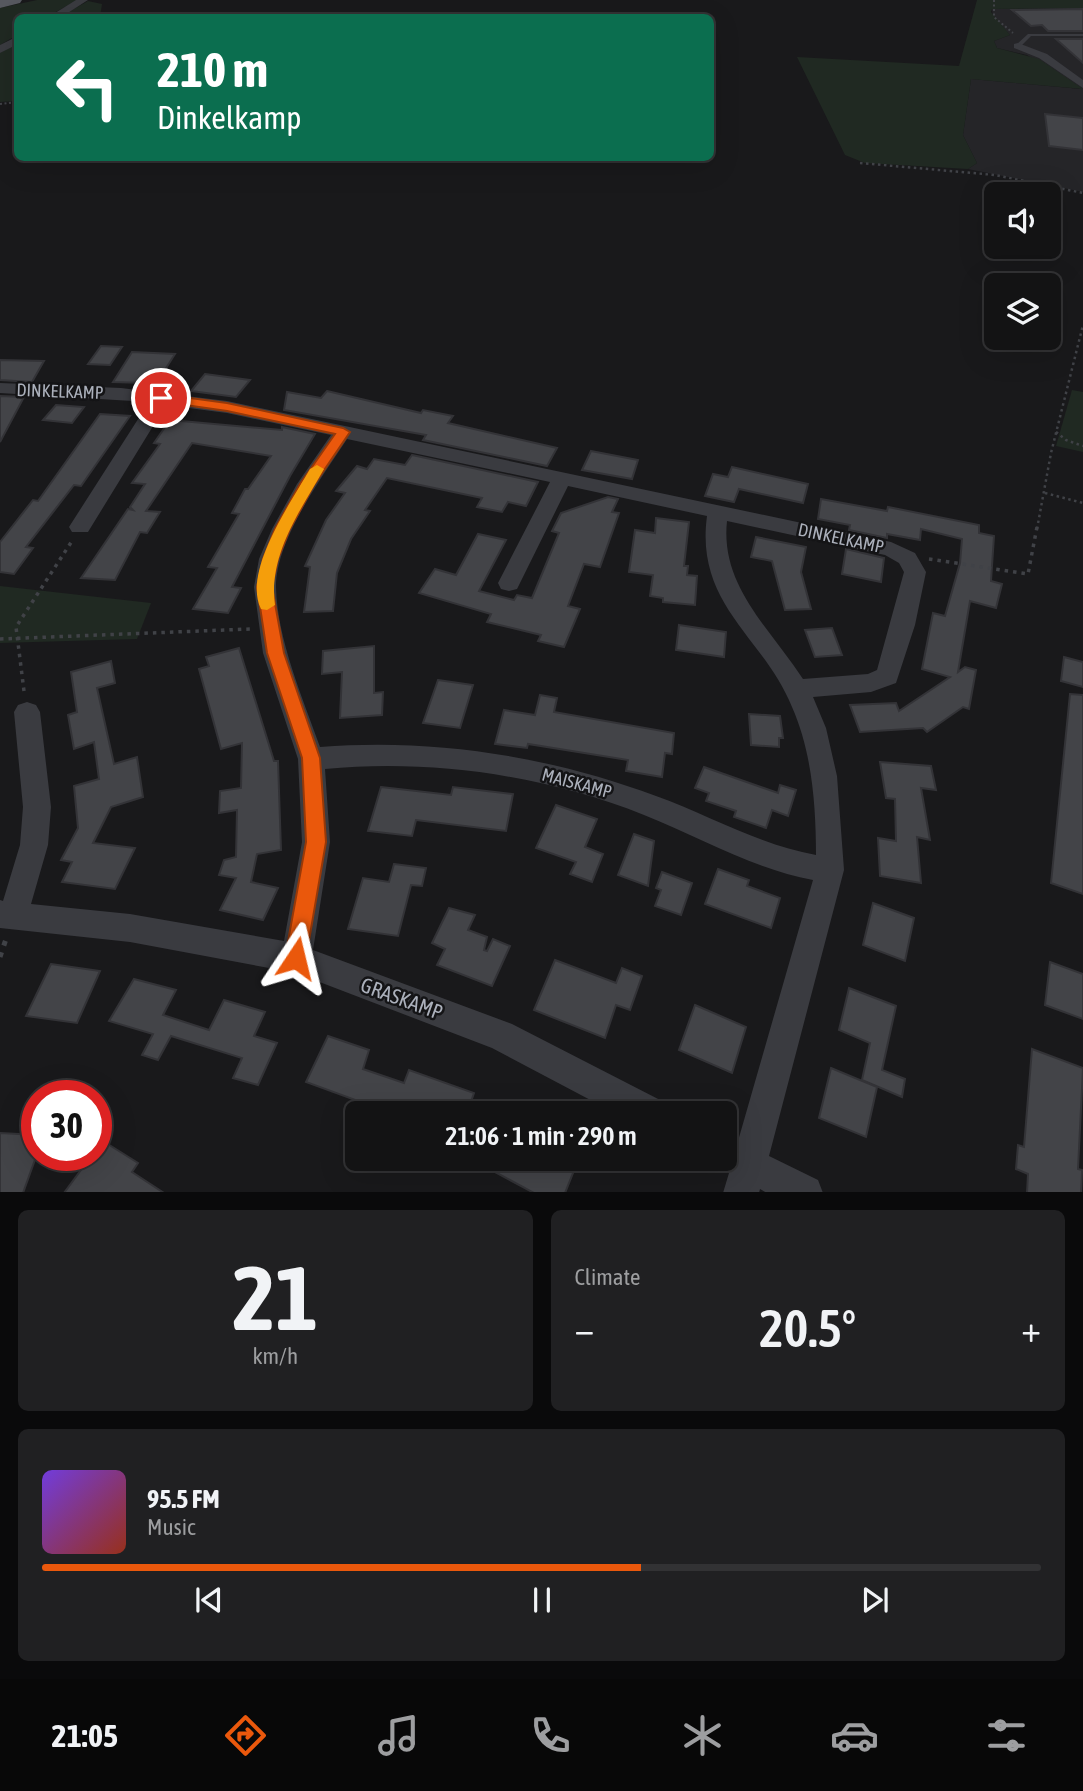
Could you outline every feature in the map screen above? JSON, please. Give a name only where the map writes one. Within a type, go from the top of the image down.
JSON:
[{"type":"main road","points":[[0,3],[15,0]]},
{"type":"street","points":[[59,14],[82,0]]},
{"type":"street","points":[[1018,46],[1043,56],[1082,85]]},
{"type":"street","name":"DINKELKAMP","points":[[0,388],[107,393],[227,407],[891,549],[907,558],[915,572],[903,625],[887,676],[871,683],[796,689]]},
{"type":"street","points":[[80,527],[161,398]]},
{"type":"street","points":[[296,958],[316,842],[311,758],[270,628],[265,587],[270,559],[283,529],[307,484],[343,432]]},
{"type":"street","points":[[509,583],[562,478]]},
{"type":"street","points":[[718,511],[715,547],[723,578],[737,605],[796,689],[819,748],[831,823],[830,870],[738,1170],[805,1192]]},
{"type":"street","name":"GRASKAMP","points":[[27,712],[36,820],[34,845],[7,914],[130,928],[296,958],[501,1035],[627,1101]]},
{"type":"street","name":"MAISKAMP","points":[[311,758],[384,754],[450,758],[510,766],[568,779],[631,798],[780,859],[830,870]]},
{"type":"lane","points":[[1018,46],[1030,35],[1083,35]]},
{"type":"path","points":[[994,0],[991,12],[993,18],[1018,36],[1018,46]]},
{"type":"path","points":[[860,163],[995,174],[1083,193]]},
{"type":"path","points":[[907,558],[946,560],[1028,574],[1051,453],[1083,325]]},
{"type":"path","points":[[1056,432],[1066,440],[1083,446]]},
{"type":"path","points":[[1045,493],[1083,503]]},
{"type":"path","points":[[27,712],[16,627],[80,527]]},
{"type":"path","points":[[0,639],[270,628]]},
{"type":"shaded area","points":[[37,0],[77,0],[52,14],[14,14],[14,37],[0,45],[0,8]]},
{"type":"shaded area","points":[[977,0],[1083,0],[1083,8],[992,9],[991,12],[1010,35],[994,41],[997,48],[1039,59],[1083,89],[971,79],[963,135],[977,163],[968,169],[865,163],[845,155],[797,57],[959,66]]},
{"type":"shaded area","points":[[88,1],[102,4],[100,14],[65,14]]},
{"type":"shaded area","points":[[1083,8],[1083,192],[1061,188],[1061,182],[1033,182],[968,169],[977,163],[963,135],[971,79],[1081,89],[1027,55],[997,48],[994,41],[1010,35],[993,18],[992,9]]},
{"type":"shaded area","points":[[14,44],[14,101],[0,102],[0,53]]},
{"type":"shaded area","points":[[1072,390],[1083,392],[1083,452],[1056,446]]},
{"type":"shaded area","points":[[0,586],[151,603],[137,639],[0,643]]},
{"type":"building","points":[[1083,9],[1083,31],[1048,31],[1042,25],[1031,26],[1012,10]]},
{"type":"building","points":[[1056,39],[1083,39],[1083,63]]},
{"type":"building","points":[[1045,114],[1083,118],[1083,150],[1049,146]]},
{"type":"building","points":[[101,346],[122,347],[110,365],[88,364]]},
{"type":"building","points":[[132,352],[175,354],[161,376],[152,375],[147,383],[113,382]]},
{"type":"building","points":[[0,360],[44,361],[32,382],[0,380]]},
{"type":"building","points":[[205,374],[250,380],[236,397],[191,391]]},
{"type":"building","points":[[327,391],[421,413],[423,410],[453,416],[448,423],[557,448],[547,466],[423,440],[426,435],[284,410],[287,392],[321,398]]},
{"type":"building","points":[[0,396],[24,397],[0,442]]},
{"type":"building","points":[[56,405],[84,407],[72,423],[43,420]]},
{"type":"building","points":[[100,414],[130,416],[81,486],[74,485],[26,547],[33,548],[14,574],[0,572],[0,542],[33,500],[38,501]]},
{"type":"building","points":[[170,420],[282,430],[282,427],[315,434],[232,587],[241,588],[228,613],[193,609],[217,568],[208,567],[239,514],[232,513],[245,489],[248,489],[271,456],[192,443],[146,511],[160,512],[147,533],[140,532],[115,580],[81,578],[128,509],[133,510],[130,507],[145,484],[132,483],[160,444],[154,443]]},
{"type":"building","points":[[591,451],[638,460],[632,479],[582,470]]},
{"type":"building","points":[[412,455],[538,482],[526,506],[508,502],[502,512],[477,507],[482,498],[387,478],[365,510],[370,511],[351,539],[337,573],[333,611],[304,612],[310,567],[305,566],[326,520],[345,493],[336,491],[357,466],[367,469],[374,459],[405,465]]},
{"type":"building","points":[[732,467],[808,484],[803,503],[739,489],[734,502],[705,496],[713,474],[728,477]]},
{"type":"building","points":[[608,497],[618,499],[612,512],[619,513],[600,567],[584,564],[568,606],[580,609],[564,647],[538,641],[541,635],[487,622],[491,614],[419,593],[435,569],[456,575],[478,534],[506,540],[479,591],[514,600],[517,595],[532,598],[559,533],[552,531],[561,513]]},
{"type":"building","points":[[821,499],[887,511],[888,507],[979,525],[979,533],[994,536],[991,581],[1002,584],[996,608],[970,601],[958,672],[965,667],[976,670],[969,709],[963,707],[927,732],[923,728],[860,732],[850,705],[896,703],[899,711],[950,677],[922,669],[933,613],[945,616],[960,563],[962,539],[921,529],[920,540],[887,534],[887,538],[849,530],[850,525],[818,519]]},
{"type":"building","points":[[656,518],[689,522],[684,566],[688,566],[687,575],[697,576],[695,605],[663,602],[663,598],[650,596],[653,575],[629,572],[635,530],[655,533]]},
{"type":"building","points":[[756,537],[806,547],[801,572],[811,609],[785,610],[772,561],[751,557]]},
{"type":"building","points":[[846,549],[884,558],[881,582],[842,574]]},
{"type":"building","points":[[679,625],[726,632],[724,657],[676,650]]},
{"type":"building","points":[[832,628],[842,655],[815,657],[805,630]]},
{"type":"building","points":[[374,646],[374,693],[383,692],[382,715],[340,718],[342,672],[322,674],[323,651]]},
{"type":"building","points":[[239,648],[274,761],[278,761],[281,850],[257,854],[251,882],[278,888],[263,920],[220,910],[236,878],[219,875],[224,860],[236,857],[237,810],[219,813],[220,791],[241,788],[242,743],[221,749],[199,669],[209,666],[206,657]]},
{"type":"building","points":[[1064,657],[1083,662],[1083,687],[1061,681]]},
{"type":"building","points":[[111,661],[115,683],[97,688],[114,764],[137,757],[143,797],[111,807],[93,843],[135,848],[115,889],[62,882],[72,862],[61,860],[78,828],[74,786],[99,779],[94,742],[74,749],[68,715],[77,712],[71,672]]},
{"type":"building","points":[[438,680],[473,685],[460,728],[423,723]]},
{"type":"building","points":[[1070,694],[1083,695],[1083,894],[1051,883]]},
{"type":"building","points":[[540,695],[557,698],[554,712],[674,733],[672,754],[665,753],[662,777],[626,771],[628,760],[528,744],[527,748],[495,744],[504,710],[535,715]]},
{"type":"building","points":[[749,714],[780,716],[783,738],[779,738],[779,747],[751,745]]},
{"type":"building","points":[[880,762],[931,766],[936,790],[921,788],[930,840],[917,837],[921,883],[880,876],[878,838],[896,841],[895,799],[886,798]]},
{"type":"building","points":[[704,767],[778,793],[780,785],[796,790],[788,816],[772,810],[766,828],[734,817],[736,811],[706,801],[709,793],[695,788]]},
{"type":"building","points":[[381,787],[451,795],[453,787],[513,794],[506,831],[416,820],[412,836],[368,831]]},
{"type":"building","points":[[556,805],[597,819],[585,847],[603,854],[592,882],[570,874],[576,862],[536,848]]},
{"type":"building","points":[[634,834],[654,841],[648,886],[618,875]]},
{"type":"building","points":[[394,864],[426,868],[422,886],[411,885],[398,936],[348,929],[363,878],[389,882]]},
{"type":"building","points":[[718,869],[749,880],[747,886],[780,898],[771,928],[705,904]]},
{"type":"building","points":[[662,872],[692,883],[681,915],[655,906],[661,890],[656,888]]},
{"type":"building","points":[[873,903],[914,918],[905,961],[863,945]]},
{"type":"building","points":[[449,908],[475,915],[468,930],[487,937],[484,950],[487,951],[493,939],[510,946],[492,986],[437,965],[445,949],[432,943]]},
{"type":"building","points":[[555,960],[616,983],[622,968],[642,976],[630,1010],[616,1005],[605,1038],[534,1010]]},
{"type":"building","points":[[1050,962],[1083,974],[1083,1019],[1045,1005]]},
{"type":"building","points":[[51,964],[100,971],[77,1023],[26,1016]]},
{"type":"building","points":[[134,979],[176,990],[163,1015],[209,1030],[224,1000],[265,1012],[254,1036],[277,1043],[258,1085],[233,1078],[242,1058],[171,1036],[158,1060],[142,1055],[153,1034],[109,1021]]},
{"type":"building","points":[[849,988],[896,1006],[882,1070],[905,1079],[902,1097],[862,1080],[870,1043],[839,1030]]},
{"type":"building","points":[[695,1005],[746,1027],[732,1073],[679,1050]]},
{"type":"building","points":[[328,1036],[369,1050],[363,1069],[404,1083],[409,1070],[474,1093],[471,1101],[358,1101],[306,1082]]},
{"type":"building","points":[[1032,1049],[1083,1068],[1078,1169],[1082,1170],[1081,1192],[1027,1192],[1028,1174],[1016,1169],[1018,1145],[1024,1147]]},
{"type":"building","points":[[831,1068],[877,1087],[866,1137],[819,1118]]},
{"type":"building","points":[[0,1133],[21,1134],[21,1171],[31,1171],[23,1192],[0,1192]]},
{"type":"building","points":[[112,1147],[138,1163],[132,1172],[162,1192],[65,1192],[80,1171],[112,1171]]},
{"type":"building","points":[[495,1171],[574,1171],[565,1192],[532,1192]]},
{"type":"slow traffic","points":[[267,605],[265,587],[270,559],[283,529],[317,469]]},
{"type":"route","points":[[161,398],[227,407],[343,432],[307,484],[283,529],[270,559],[265,587],[275,653],[311,758],[316,842],[296,958]]}]
